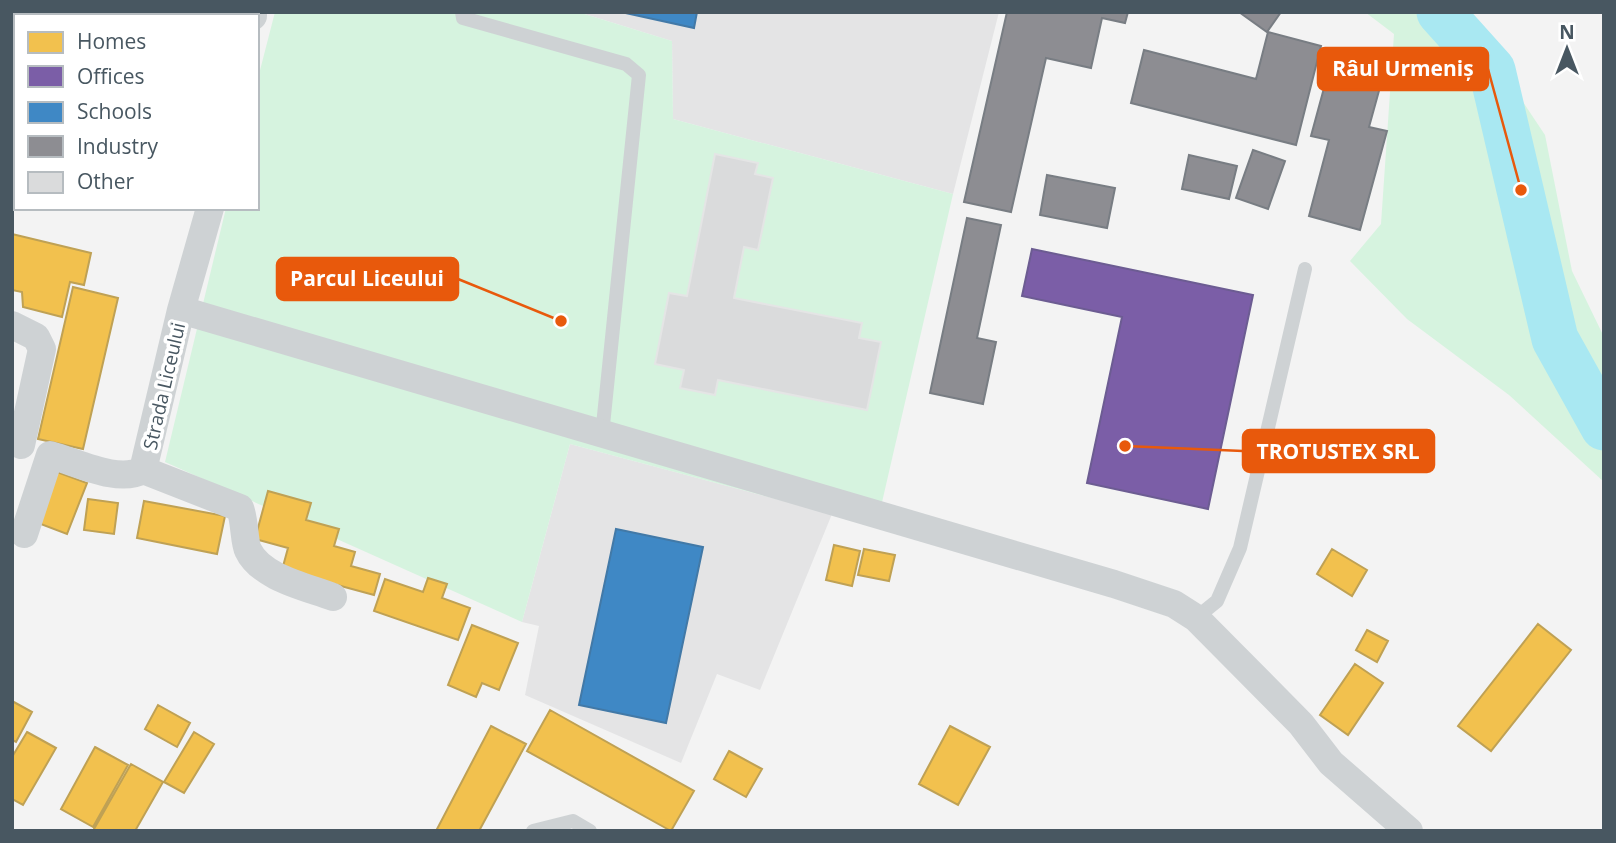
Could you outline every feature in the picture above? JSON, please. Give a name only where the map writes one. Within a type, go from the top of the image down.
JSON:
[{"type":"street","name":"Strada Liceului","points":[[16,444],[121,475],[134,475],[143,470],[181,310],[208,210]]},
{"type":"street","points":[[181,310],[1114,584],[1174,604],[1196,618],[1301,724],[1331,763],[1409,831]]},
{"type":"street","points":[[12,325],[36,337],[42,349],[16,444]]},
{"type":"street","points":[[24,534],[50,455]]},
{"type":"street","points":[[143,470],[240,508],[246,523],[247,550],[265,570],[333,597]]},
{"type":"lane","points":[[462,12],[463,18],[626,64],[639,75],[602,435]]},
{"type":"lane","points":[[1196,618],[1217,601],[1240,548],[1305,269]]},
{"type":"lane","points":[[533,831],[573,821],[590,831]]},
{"type":"shaded area","points":[[578,12],[999,12],[953,194],[673,119],[672,41]]},
{"type":"shaded area","points":[[570,444],[832,514],[760,690],[717,674],[681,763],[525,695],[539,626],[522,622]]},
{"type":"green space","points":[[275,12],[578,12],[672,41],[673,119],[953,194],[880,511],[832,514],[570,444],[522,622],[165,462],[226,210],[259,210],[259,74]]},
{"type":"green space","points":[[1365,12],[1463,12],[1545,135],[1572,271],[1604,337],[1604,482],[1509,395],[1407,319],[1350,261],[1381,224],[1394,34]]},
{"type":"building: Homes","points":[[144,12],[194,12],[194,14]]},
{"type":"building: Homes","points":[[12,106],[14,142],[12,141]]},
{"type":"building: Homes","points":[[12,234],[91,253],[84,285],[70,282],[62,317],[23,307],[22,292],[12,290]]},
{"type":"building: Homes","points":[[73,287],[118,298],[83,449],[38,439]]},
{"type":"building: Homes","points":[[57,472],[87,483],[67,534],[38,523]]},
{"type":"building: Homes","points":[[268,491],[311,503],[306,520],[339,529],[334,546],[355,552],[351,566],[380,574],[374,595],[282,570],[288,548],[255,539]]},
{"type":"building: Homes","points":[[88,499],[118,503],[114,534],[84,530]]},
{"type":"building: Homes","points":[[144,501],[225,516],[217,554],[137,538]]},
{"type":"building: Homes","points":[[834,545],[860,551],[852,586],[826,580]]},
{"type":"building: Homes","points":[[864,549],[895,555],[889,581],[858,575]]},
{"type":"building: Homes","points":[[1332,549],[1367,570],[1352,596],[1317,574]]},
{"type":"building: Homes","points":[[428,578],[447,584],[442,598],[470,608],[458,640],[374,611],[385,579],[423,592]]},
{"type":"building: Homes","points":[[1538,624],[1571,650],[1491,751],[1458,726]]},
{"type":"building: Homes","points":[[472,625],[518,643],[499,690],[482,683],[476,697],[448,685]]},
{"type":"building: Homes","points":[[1367,630],[1388,641],[1377,662],[1356,650]]},
{"type":"building: Homes","points":[[1355,664],[1383,683],[1348,735],[1320,715]]},
{"type":"building: Homes","points":[[12,701],[32,712],[16,742],[12,740]]},
{"type":"building: Homes","points":[[158,705],[190,723],[177,747],[145,729]]},
{"type":"building: Homes","points":[[550,710],[694,791],[671,831],[527,751]]},
{"type":"building: Homes","points":[[491,726],[526,744],[479,831],[436,831]]},
{"type":"building: Homes","points":[[950,726],[990,747],[958,805],[919,784]]},
{"type":"building: Homes","points":[[27,732],[56,748],[23,805],[12,799],[12,757]]},
{"type":"building: Homes","points":[[194,732],[214,744],[184,793],[164,782]]},
{"type":"building: Homes","points":[[95,747],[128,765],[93,827],[61,809]]},
{"type":"building: Homes","points":[[729,751],[762,769],[746,797],[714,779]]},
{"type":"building: Homes","points":[[131,764],[163,782],[135,831],[97,831],[94,829]]},
{"type":"building: Offices","points":[[1032,249],[1253,295],[1208,509],[1087,483],[1122,317],[1022,296]]},
{"type":"building: Schools","points":[[621,12],[697,12],[694,28]]},
{"type":"building: Schools","points":[[616,529],[703,547],[666,723],[579,705]]},
{"type":"building: Industry","points":[[1007,12],[1128,12],[1125,23],[1102,18],[1091,68],[1046,58],[1011,212],[964,202]]},
{"type":"building: Industry","points":[[1239,12],[1281,12],[1267,32]]},
{"type":"building: Industry","points":[[1268,32],[1321,46],[1296,145],[1131,103],[1144,50],[1256,79]]},
{"type":"building: Industry","points":[[1333,55],[1385,69],[1369,127],[1387,131],[1360,230],[1309,216],[1329,140],[1311,136]]},
{"type":"building: Industry","points":[[1253,150],[1285,161],[1268,209],[1236,198]]},
{"type":"building: Industry","points":[[1189,155],[1237,166],[1229,199],[1182,189]]},
{"type":"building: Industry","points":[[1047,175],[1115,188],[1107,228],[1040,215]]},
{"type":"building: Industry","points":[[967,218],[1001,225],[977,338],[996,342],[983,404],[930,393]]},
{"type":"building: Other","points":[[715,154],[758,163],[755,174],[773,178],[758,250],[744,247],[734,298],[862,323],[859,338],[881,342],[867,410],[718,380],[715,395],[680,388],[684,370],[655,364],[669,293],[687,296]]},
{"type":"waterway","points":[[1440,12],[1492,70],[1555,339],[1604,427]]},
{"type":"place","name":"Râul Urmeniș","points":[[1521,190]]},
{"type":"place","name":"Parcul Liceului","points":[[561,321]]},
{"type":"place","name":"TROTUSTEX SRL","points":[[1125,446]]}]
